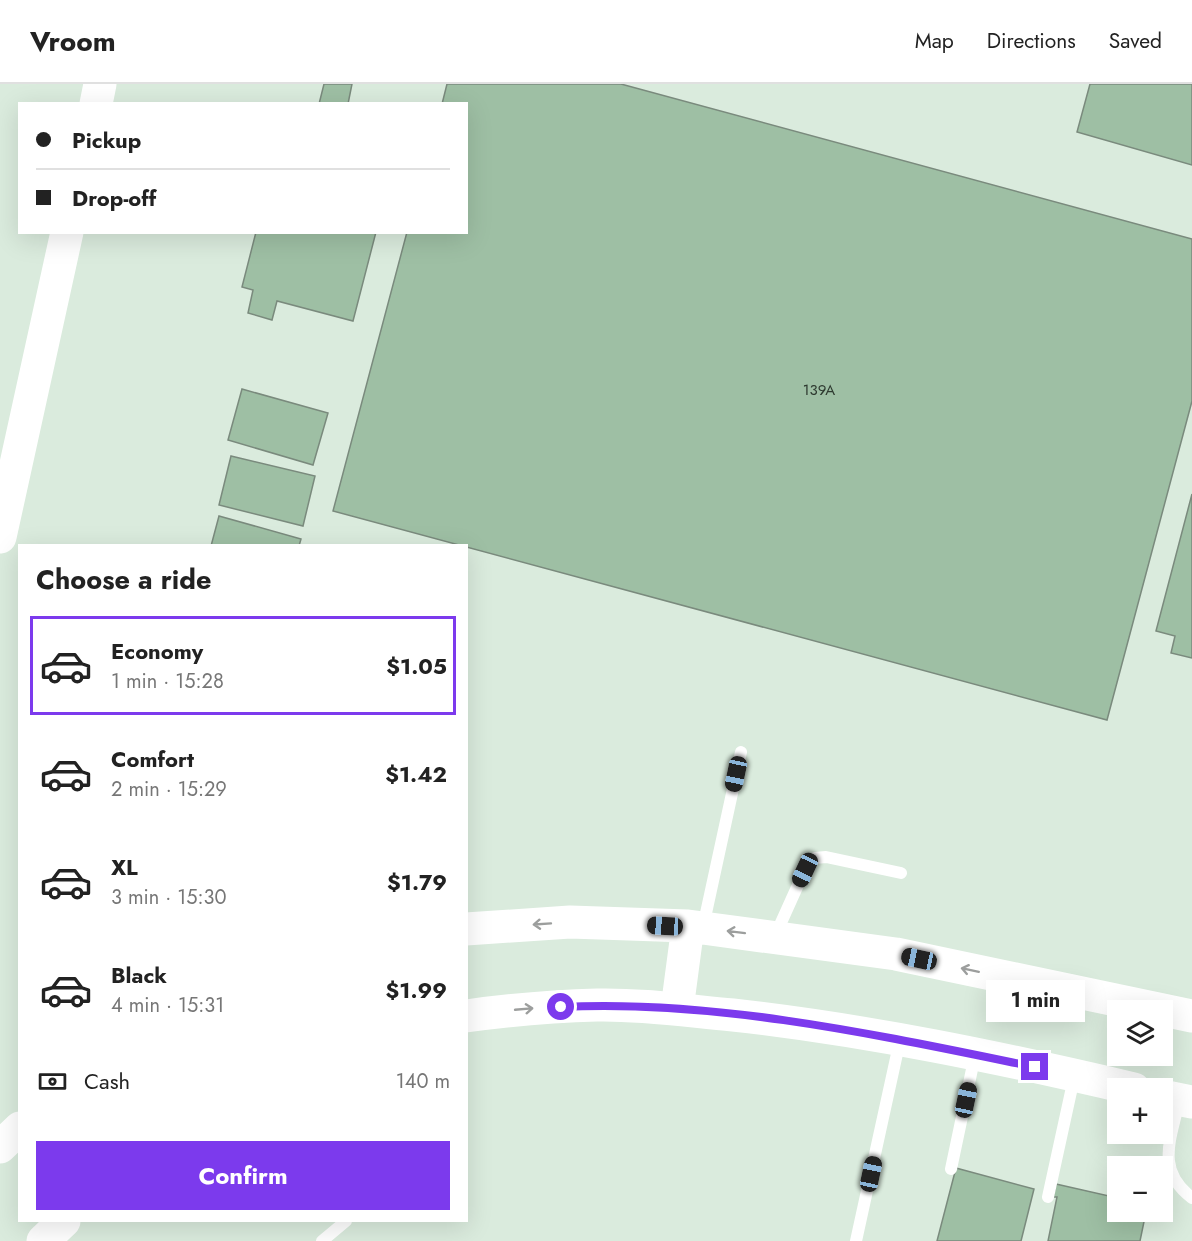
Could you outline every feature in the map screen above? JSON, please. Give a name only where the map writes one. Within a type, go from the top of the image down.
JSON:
[{"type":"street","points":[[96,102],[100,84]]},
{"type":"street","points":[[0,537],[67,234]]},
{"type":"street","points":[[468,929],[570,922],[695,927],[896,954],[1192,1016]]},
{"type":"street","points":[[677,1009],[695,927]]},
{"type":"street","points":[[468,1016],[522,1008],[600,1005],[677,1009],[776,1020],[900,1039],[1107,1083]]},
{"type":"street","points":[[0,1147],[18,1130]]},
{"type":"street","points":[[43,1241],[63,1222]]},
{"type":"lane","points":[[695,927],[741,752]]},
{"type":"lane","points":[[774,937],[807,865],[815,858],[826,857],[901,873]]},
{"type":"lane","points":[[856,1241],[900,1039]]},
{"type":"lane","points":[[951,1169],[975,1055]]},
{"type":"lane","points":[[1048,1197],[1074,1075]]},
{"type":"lane","points":[[1178,1099],[1168,1152],[1169,1171],[1179,1188],[1192,1198]]},
{"type":"lane","points":[[322,1241],[342,1222]]},
{"type":"building","points":[[324,84],[352,84],[348,102],[320,102]]},
{"type":"building","points":[[447,84],[621,84],[1192,239],[1192,401],[1107,720],[468,547],[468,544],[455,544],[333,511],[406,234],[468,234],[468,102],[442,102]]},
{"type":"building","points":[[1090,84],[1192,84],[1192,165],[1077,132]]},
{"type":"building","points":[[255,234],[375,234],[353,321],[277,301],[272,320],[248,313],[253,290],[242,287]]},
{"type":"building","points":[[242,389],[328,413],[313,465],[228,440]]},
{"type":"building","points":[[231,456],[315,476],[303,526],[219,505]]},
{"type":"building","points":[[1192,494],[1192,658],[1171,653],[1175,636],[1156,631]]},
{"type":"building","points":[[219,516],[301,539],[300,544],[212,544]]},
{"type":"building","points":[[956,1168],[1034,1189],[1021,1241],[937,1241]]},
{"type":"building","points":[[1056,1184],[1107,1196],[1107,1222],[1144,1222],[1140,1241],[1048,1241],[1057,1197],[1053,1197]]},
{"type":"route","points":[[561,1007],[600,1005],[677,1009],[776,1020],[900,1039],[1035,1067]]}]
